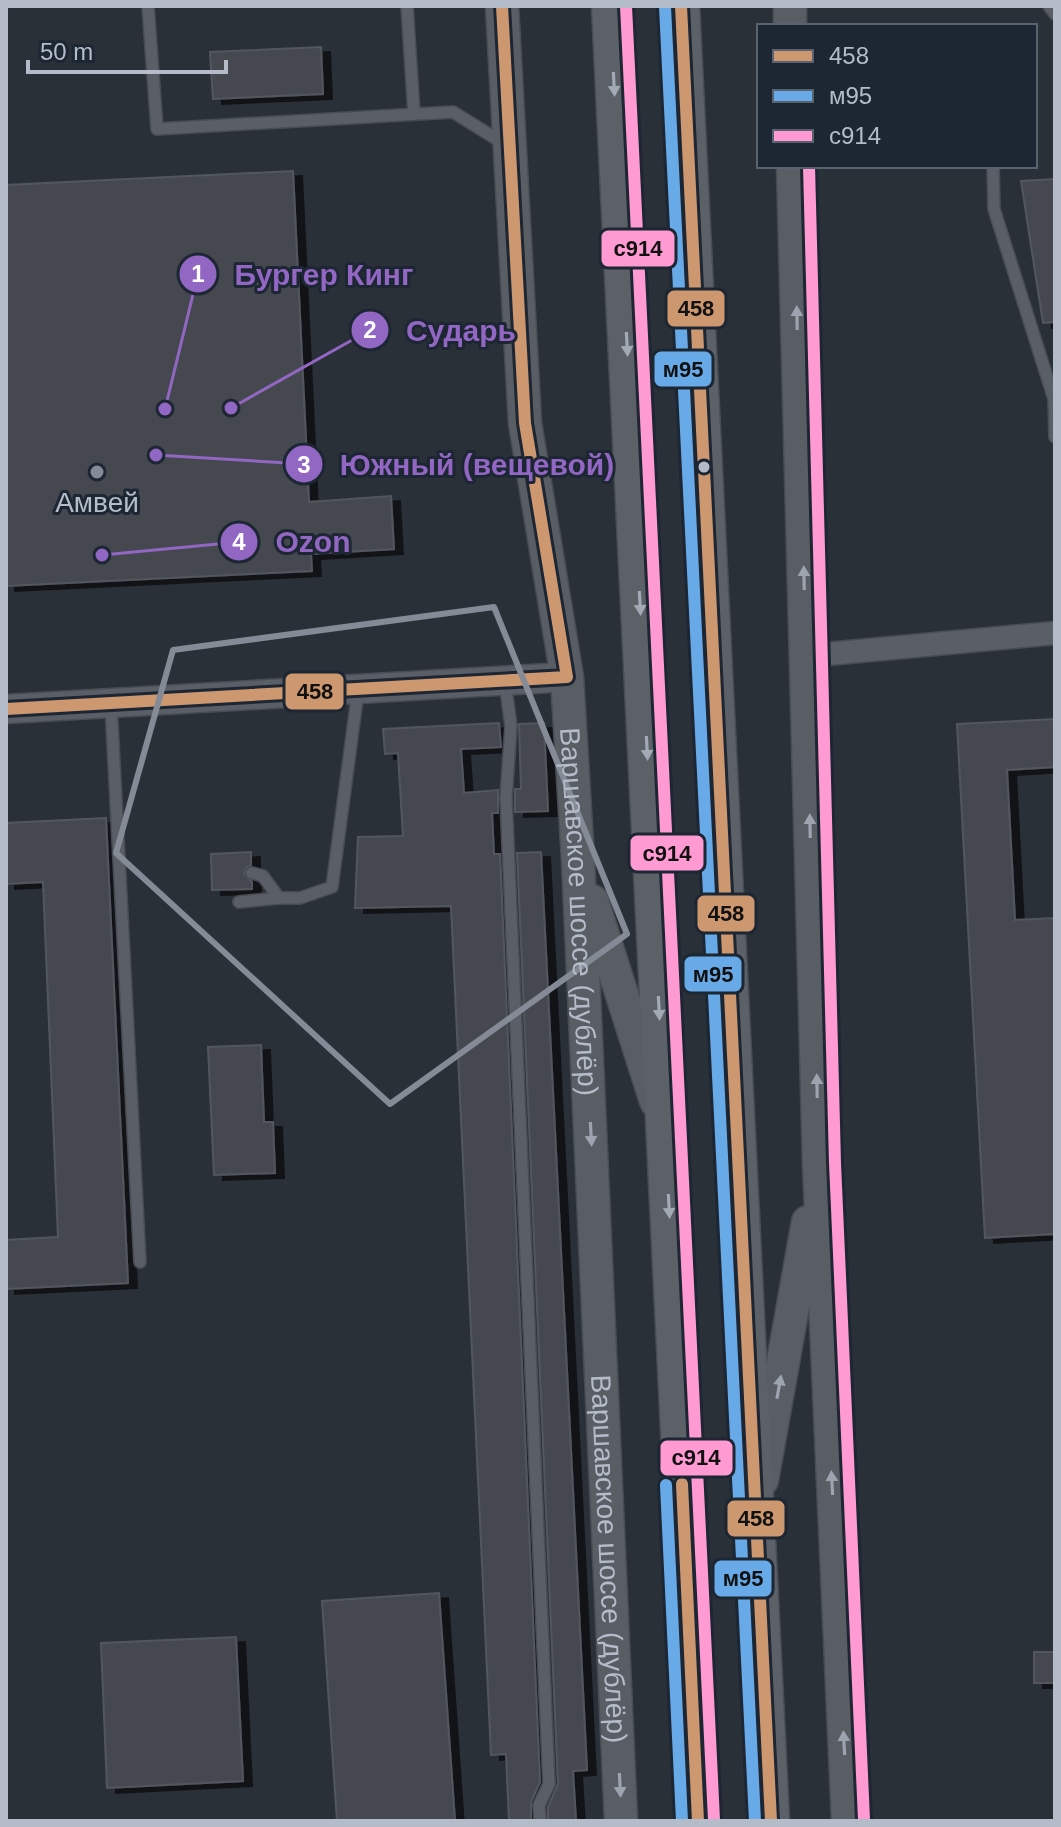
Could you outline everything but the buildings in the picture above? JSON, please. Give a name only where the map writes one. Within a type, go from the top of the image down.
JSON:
[{"type":"main road","name":"Варшавское шоссе (дублёр)","points":[[502,6],[525,423],[567,677],[621,1821]]},
{"type":"main road","points":[[610,6],[698,1821]]},
{"type":"main road","points":[[681,6],[771,1821]]},
{"type":"main road","points":[[793,168],[819,1164],[848,1821]]},
{"type":"main road","points":[[578,860],[665,1128]]},
{"type":"main road","points":[[755,1519],[819,1164]]},
{"type":"street","points":[[805,656],[1055,633]]},
{"type":"street","points":[[6,709],[567,677]]},
{"type":"lane","points":[[148,6],[157,129],[453,112],[511,147]]},
{"type":"lane","points":[[407,6],[414,114]]},
{"type":"lane","points":[[1049,6],[1055,14]]},
{"type":"lane","points":[[993,168],[994,209],[1054,399],[1055,437]]},
{"type":"lane","points":[[505,681],[511,726],[506,798],[549,1784],[539,1805],[540,1821]]},
{"type":"lane","points":[[239,902],[300,898],[332,887],[358,691]]},
{"type":"lane","points":[[111,705],[140,1262]]},
{"type":"lane","points":[[252,873],[263,876],[279,898]]},
{"type":"highlighted area","points":[[494,607],[627,934],[390,1104],[116,853],[173,650]]},
{"type":"transit line","name":"458","points":[[6,709],[567,677],[525,423],[502,6]]},
{"type":"transit line","name":"с914","points":[[626,6],[714,1820]]},
{"type":"transit line","name":"458","points":[[681,6],[771,1821]]},
{"type":"transit line","name":"м95","points":[[665,7],[755,1821]]},
{"type":"transit line","name":"с914","points":[[809,168],[835,1163],[864,1820]]},
{"type":"transit line","name":"458","points":[[682,1484],[698,1821]]},
{"type":"transit line","name":"м95","points":[[666,1485],[682,1821]]},
{"type":"place","name":"Сударь","points":[[231,408]]},
{"type":"place","name":"Бургер Кинг","points":[[165,409]]},
{"type":"place","name":"Южный (вещевой)","points":[[156,455]]},
{"type":"place","name":"Амвей","points":[[97,472]]},
{"type":"place","name":"Ozon","points":[[102,555]]}]
